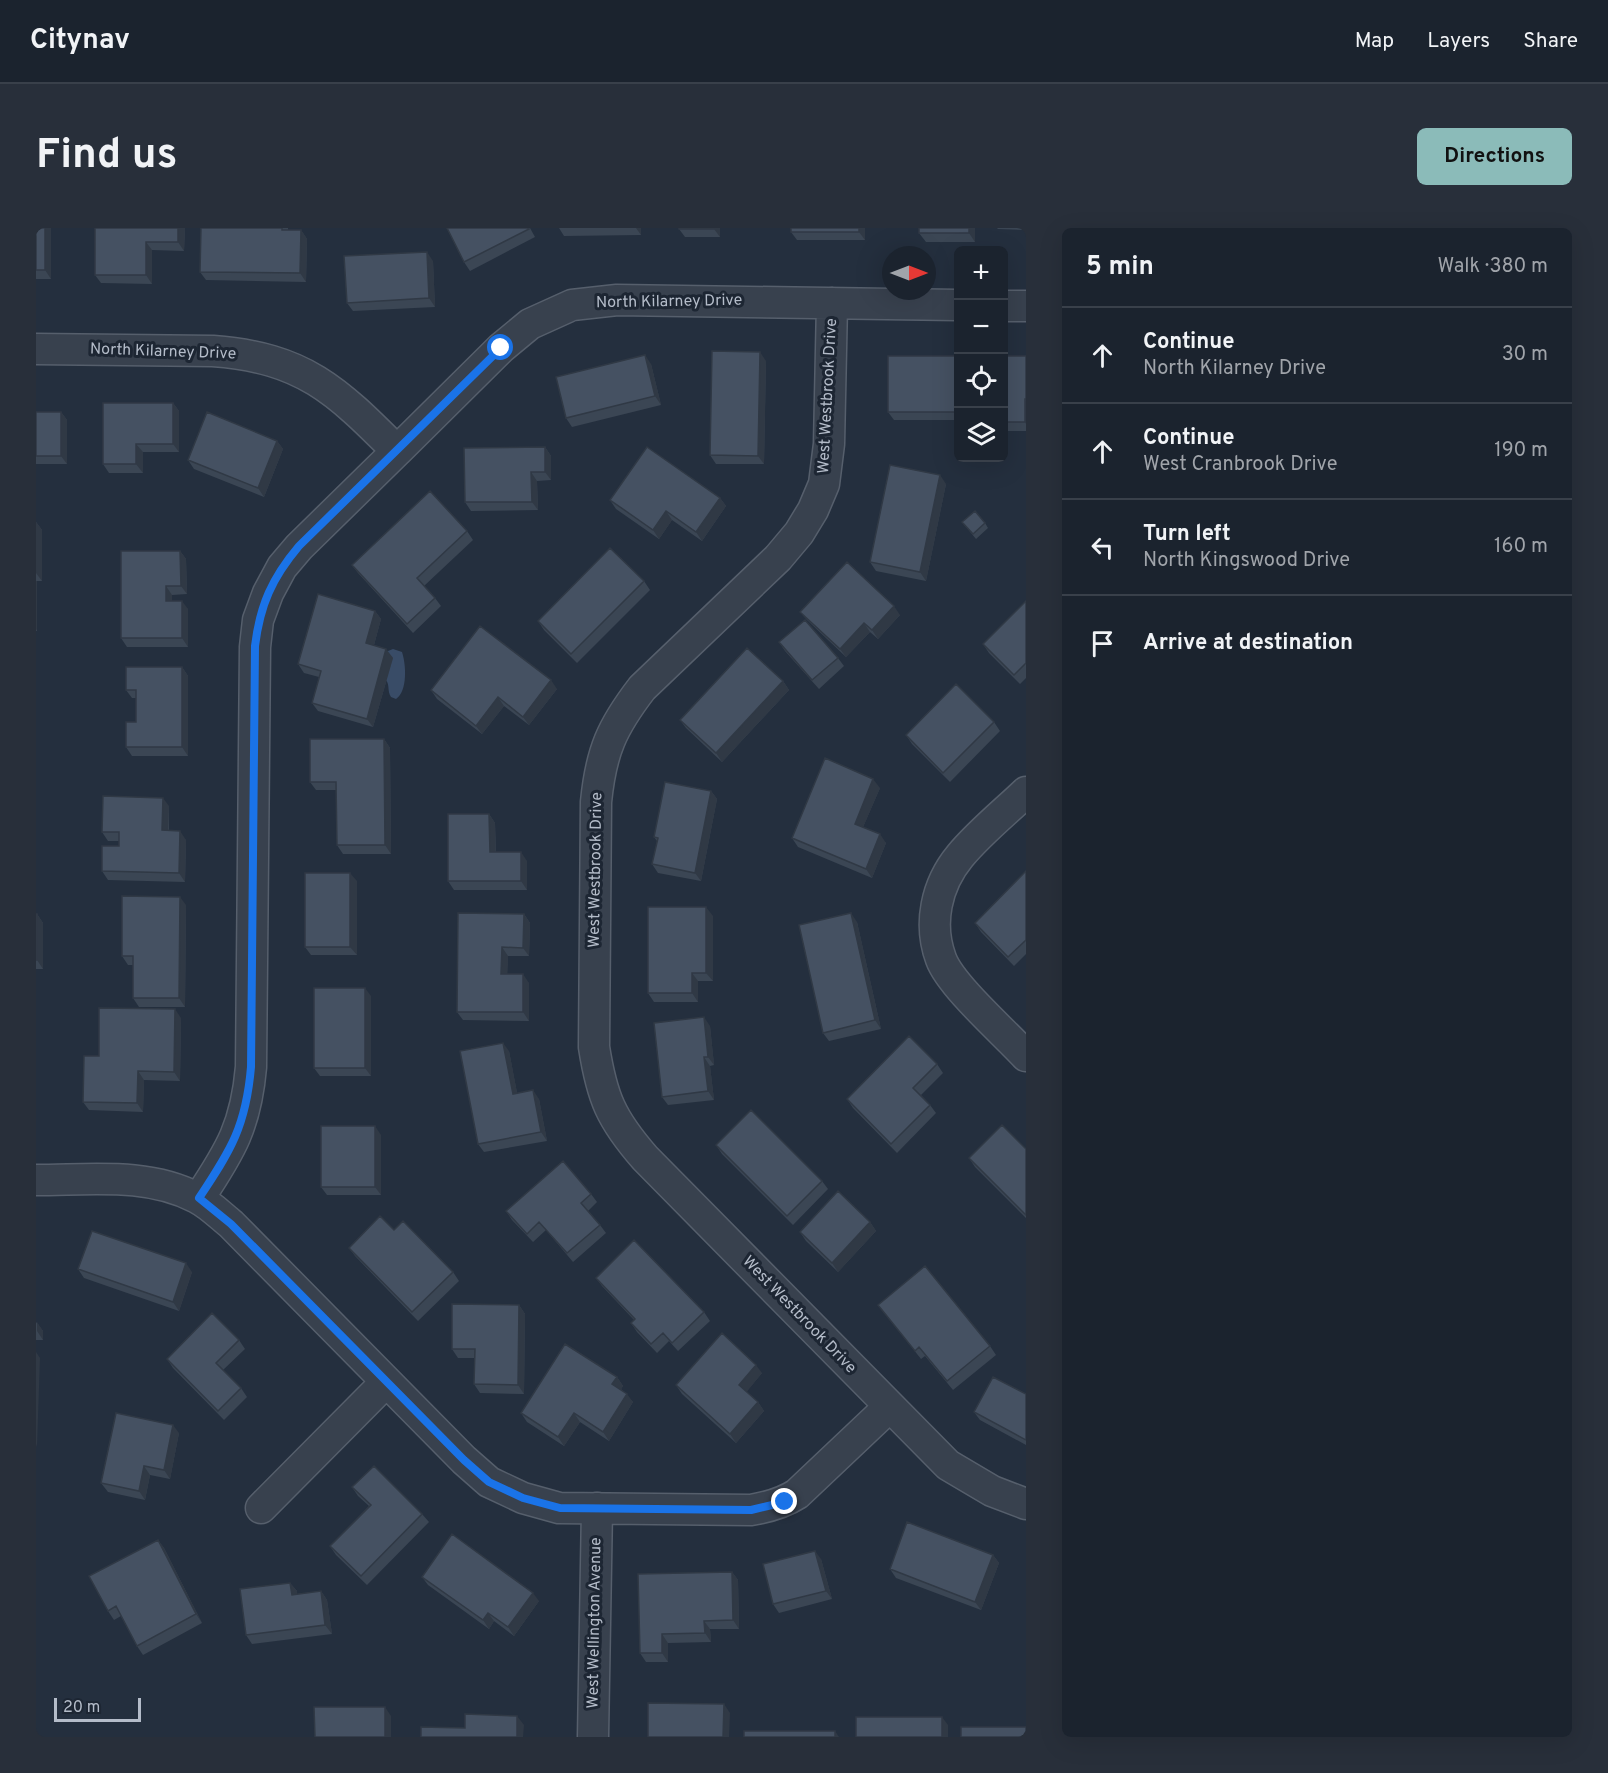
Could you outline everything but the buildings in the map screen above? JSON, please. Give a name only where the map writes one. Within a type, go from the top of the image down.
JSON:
[{"type":"street","name":"North Kilarney Drive","points":[[36,349],[213,351],[241,353],[283,363],[318,380],[354,408],[397,451],[501,348],[530,324],[572,305],[617,300],[954,305]]},
{"type":"street","name":"West Westbrook Drive","points":[[832,303],[829,444],[824,484],[813,510],[778,558],[642,688],[624,711],[608,740],[599,769],[596,802],[594,1047],[599,1079],[609,1108],[625,1135],[645,1158],[889,1407],[948,1465],[992,1491],[1026,1504]]},
{"type":"street","points":[[1008,306],[1026,306]]},
{"type":"street","points":[[199,1198],[223,1161],[238,1132],[248,1098],[251,1067],[255,646],[258,620],[268,593],[282,567],[299,546],[397,451]]},
{"type":"street","points":[[1026,792],[960,856],[944,881],[935,907],[935,933],[941,961],[957,984],[1026,1056]]},
{"type":"street","points":[[36,1180],[126,1179],[163,1184],[199,1198],[231,1224],[464,1460],[489,1482],[523,1498],[550,1506],[560,1508],[751,1510],[785,1502],[797,1494],[889,1407]]},
{"type":"street","points":[[261,1508],[386,1382]]},
{"type":"street","name":"West Wellington Avenue","points":[[593,1737],[597,1508]]},
{"type":"water","points":[[393,649],[402,652],[405,670],[403,690],[396,699],[391,697],[386,680],[388,651]]},
{"type":"route","points":[[501,348],[299,546],[282,567],[268,593],[258,620],[255,646],[251,1067],[248,1098],[238,1132],[223,1161],[199,1198],[231,1224],[386,1382],[489,1482],[523,1498],[560,1508],[751,1510],[785,1502]]}]
